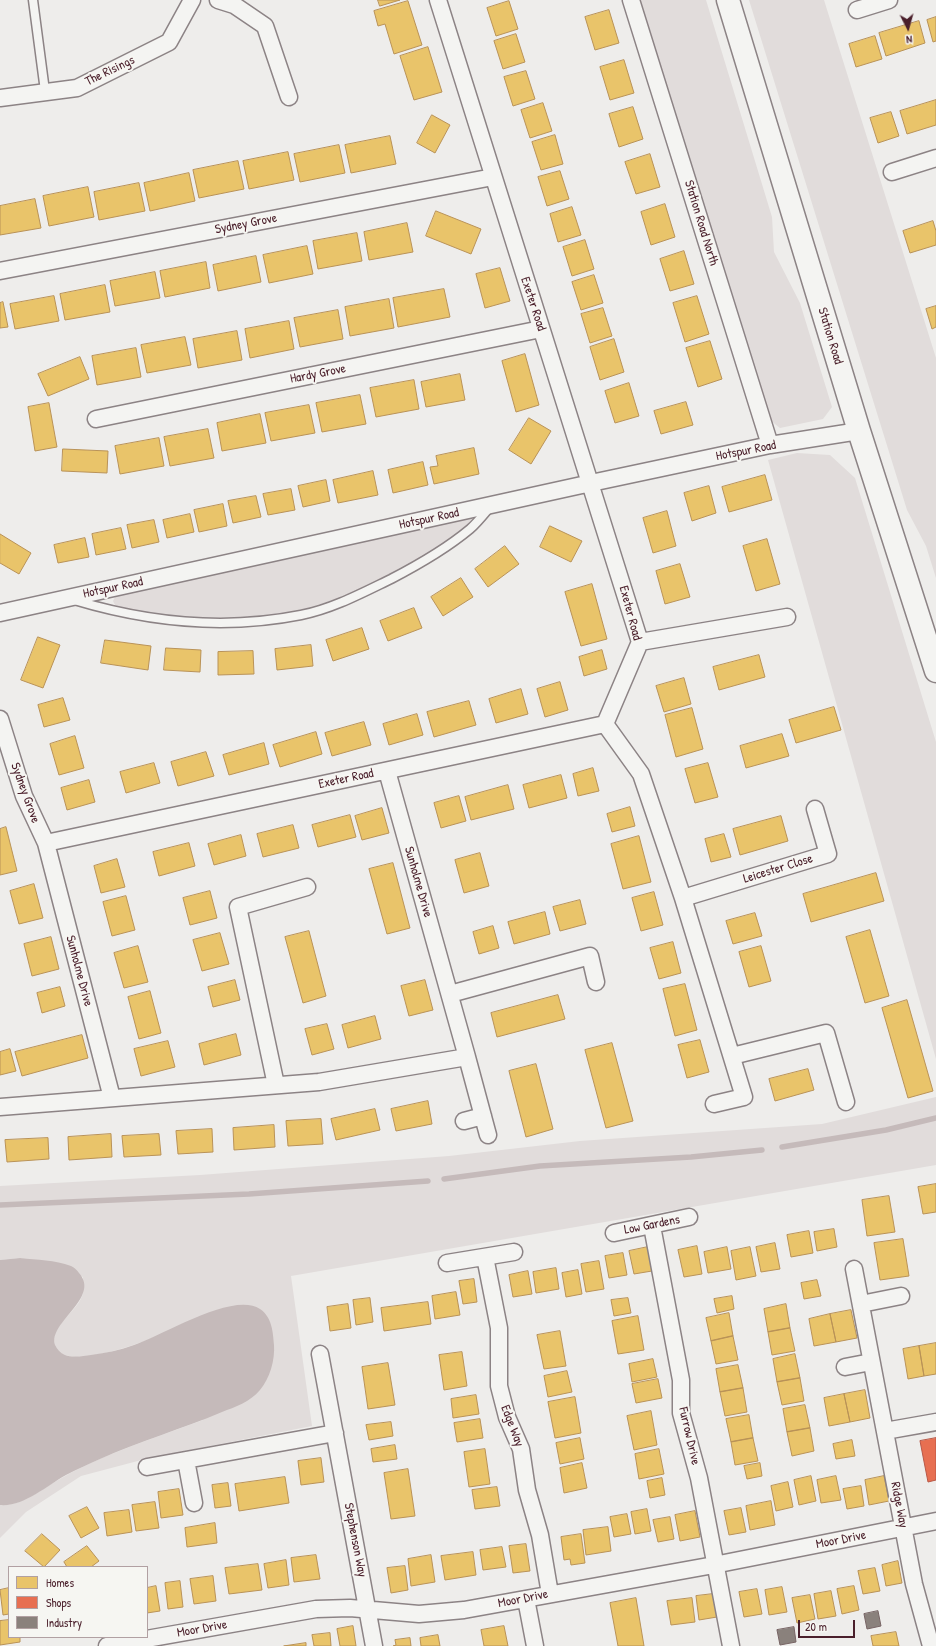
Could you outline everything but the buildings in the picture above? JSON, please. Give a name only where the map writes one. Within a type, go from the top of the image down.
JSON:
[{"type":"main road","name":"Station Road","points":[[728,0],[859,431],[936,671]]},
{"type":"street","name":"The Risings","points":[[0,98],[44,91],[77,88],[169,42],[192,0]]},
{"type":"street","points":[[218,0],[234,4],[265,26],[289,97]]},
{"type":"street","name":"Exeter Road","points":[[46,843],[605,724],[640,642],[438,0]]},
{"type":"street","name":"Station Road North","points":[[631,0],[770,445]]},
{"type":"street","points":[[856,10],[889,0]]},
{"type":"street","points":[[892,172],[936,158]]},
{"type":"street","name":"Sydney Grove","points":[[0,271],[493,176]]},
{"type":"street","name":"Hardy Grove","points":[[96,419],[541,329]]},
{"type":"street","name":"Hotspur Road","points":[[0,613],[770,445],[859,431]]},
{"type":"street","points":[[640,642],[787,617]]},
{"type":"street","name":"Sydney Grove","points":[[0,719],[24,796],[46,843]]},
{"type":"street","points":[[605,724],[641,774],[683,898],[744,1097],[714,1104]]},
{"type":"street","name":"Sunholme Drive","points":[[387,771],[488,1135]]},
{"type":"street","name":"Leicester Close","points":[[683,898],[828,854],[815,809]]},
{"type":"street","name":"Sunholme Drive","points":[[46,843],[112,1098]]},
{"type":"street","points":[[276,1085],[238,907],[307,887]]},
{"type":"street","points":[[450,994],[590,956],[596,982]]},
{"type":"street","points":[[732,1056],[826,1033],[846,1102]]},
{"type":"street","points":[[0,1108],[319,1082],[467,1057]]},
{"type":"street","points":[[464,1121],[483,1116]]},
{"type":"street","name":"Low Gardens","points":[[614,1233],[690,1217]]},
{"type":"street","name":"Furrow Drive","points":[[652,1226],[681,1380],[681,1413],[698,1478],[731,1646]]},
{"type":"street","points":[[448,1263],[514,1252]]},
{"type":"street","name":"Edge Way","points":[[485,1257],[499,1328],[499,1386],[507,1417],[522,1449],[527,1490],[540,1535],[550,1594]]},
{"type":"street","name":"Ridge Way","points":[[854,1269],[915,1590],[931,1646]]},
{"type":"street","points":[[861,1304],[901,1296]]},
{"type":"street","name":"Stephenson Way","points":[[320,1354],[369,1610],[374,1646]]},
{"type":"street","points":[[846,1367],[871,1362]]},
{"type":"street","points":[[885,1431],[936,1422]]},
{"type":"street","points":[[147,1467],[335,1433]]},
{"type":"street","points":[[186,1460],[194,1503]]},
{"type":"street","name":"Moor Drive","points":[[107,1646],[163,1641],[316,1609],[345,1608],[419,1614],[441,1613],[714,1565],[936,1521]]},
{"type":"street","points":[[526,1599],[535,1646]]},
{"type":"lane","points":[[33,0],[44,91]]},
{"type":"lane","points":[[68,598],[107,610],[175,621],[230,622],[302,615],[339,603],[419,564],[471,528],[492,505]]},
{"type":"shaded area","points":[[639,0],[706,0],[772,217],[774,252],[800,303],[832,407],[823,419],[780,428],[770,420]]},
{"type":"shaded area","points":[[749,0],[824,0],[936,358],[936,578],[926,546],[907,510]]},
{"type":"shaded area","points":[[797,453],[830,455],[855,478],[936,742],[936,1059],[768,460]]},
{"type":"shaded area","points":[[468,517],[473,519],[457,534],[438,548],[387,576],[316,606],[290,612],[258,616],[190,618],[161,616],[116,607],[113,601],[117,593]]},
{"type":"shaded area","points":[[936,1097],[936,1165],[291,1276],[312,1426],[149,1458],[81,1476],[26,1512],[0,1538],[0,1505],[7,1505],[21,1501],[89,1464],[126,1448],[203,1420],[157,1336],[117,1350],[81,1357],[67,1356],[57,1350],[54,1339],[56,1333],[63,1321],[81,1299],[83,1293],[83,1277],[20,1258],[0,1260],[0,1186],[200,1175],[449,1156],[580,1141],[822,1124]]},
{"type":"shaded area","points":[[20,1258],[52,1261],[71,1266],[75,1268],[84,1282],[84,1292],[55,1336],[55,1345],[63,1354],[68,1356],[82,1356],[118,1350],[134,1345],[216,1310],[233,1306],[248,1305],[264,1312],[271,1325],[274,1357],[267,1380],[256,1394],[237,1406],[130,1446],[100,1459],[66,1475],[18,1503],[0,1505],[0,1260]]},
{"type":"waterway","points":[[782,1147],[886,1130],[936,1118]]},
{"type":"waterway","points":[[444,1179],[540,1166],[691,1157],[762,1150]]},
{"type":"waterway","points":[[0,1205],[249,1194],[428,1181]]}]
